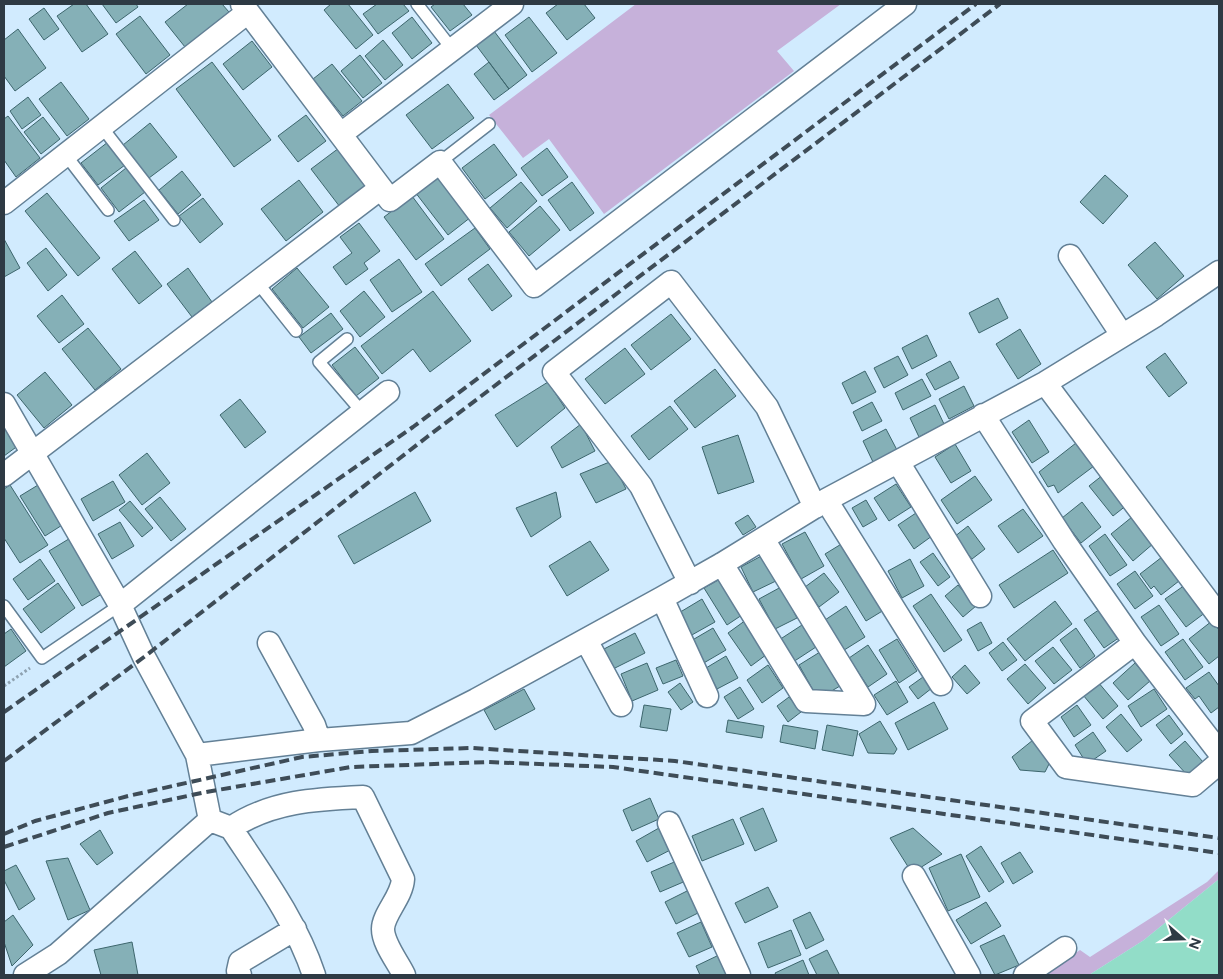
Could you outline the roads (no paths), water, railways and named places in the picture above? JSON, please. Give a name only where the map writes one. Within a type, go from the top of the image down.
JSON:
[{"type":"street","points":[[341,134],[512,4]]},
{"type":"street","points":[[4,203],[245,8],[390,200],[440,162],[534,286],[905,4]]},
{"type":"street","points":[[4,474],[382,188]]},
{"type":"street","points":[[1070,256],[1122,335]]},
{"type":"street","points":[[197,755],[319,740],[411,733],[586,640],[722,564],[821,504],[1045,383],[1219,272]]},
{"type":"street","points":[[690,582],[641,486],[554,372],[671,282],[767,407],[821,504],[941,684]]},
{"type":"street","points":[[1045,383],[1219,616]]},
{"type":"street","points":[[120,605],[388,392]]},
{"type":"street","points":[[4,404],[120,605],[144,657],[197,755],[210,820]]},
{"type":"street","points":[[984,415],[1064,541],[1135,643],[1219,752]]},
{"type":"street","points":[[898,462],[980,596]]},
{"type":"street","points":[[722,564],[806,701],[864,704],[763,539]]},
{"type":"street","points":[[662,598],[708,696]]},
{"type":"street","points":[[586,640],[621,705]]},
{"type":"street","points":[[269,643],[314,725],[319,740]]},
{"type":"street","points":[[1135,643],[1032,721],[1066,767],[1193,785],[1219,763]]},
{"type":"street","points":[[231,828],[248,816],[293,802],[363,797],[403,879],[403,888],[382,927],[384,935],[404,975]]},
{"type":"street","points":[[210,820],[231,828],[305,946],[314,975]]},
{"type":"street","points":[[25,975],[60,965],[210,820]]},
{"type":"street","points":[[669,823],[739,975]]},
{"type":"street","points":[[914,876],[970,975]]},
{"type":"street","points":[[240,975],[238,971],[240,962],[295,929]]},
{"type":"street","points":[[1025,975],[1065,948]]},
{"type":"lane","points":[[417,4],[452,49]]},
{"type":"lane","points":[[440,162],[489,124]]},
{"type":"lane","points":[[101,126],[174,220]]},
{"type":"lane","points":[[66,154],[108,210]]},
{"type":"lane","points":[[258,282],[296,331]]},
{"type":"lane","points":[[347,339],[319,362],[362,412]]},
{"type":"lane","points":[[4,606],[42,658],[120,605]]},
{"type":"railway","points":[[4,712],[413,427],[976,4]]},
{"type":"railway","points":[[4,761],[144,657],[427,437],[1000,4]]},
{"type":"railway","points":[[4,834],[35,821],[128,796],[302,757],[372,751],[472,748],[675,761],[1219,838]]},
{"type":"railway","points":[[4,847],[108,813],[206,792],[351,767],[488,762],[613,767],[1219,853]]}]
